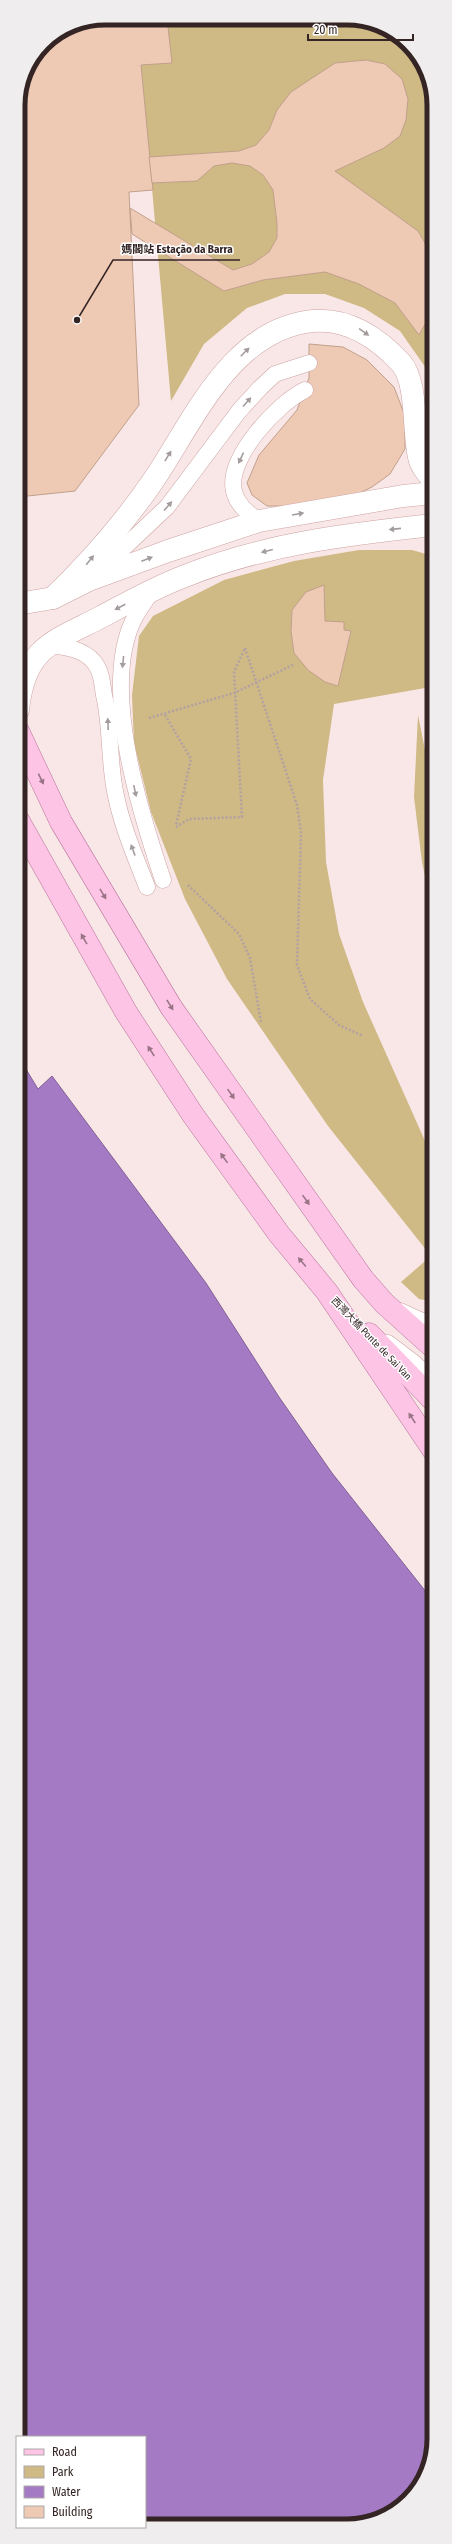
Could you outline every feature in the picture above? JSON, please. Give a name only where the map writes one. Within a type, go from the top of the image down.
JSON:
[{"type":"main road","points":[[25,747],[61,822],[171,1007],[313,1211],[384,1303],[407,1326],[427,1342]]},
{"type":"main road","points":[[25,832],[126,1012],[189,1109],[279,1234],[327,1292],[427,1441]]},
{"type":"main road","name":"西灣大橋 Ponte de Sai Van","points":[[327,1292],[368,1332],[413,1371],[427,1391]]},
{"type":"main road","points":[[407,1326],[427,1336]]},
{"type":"street","points":[[53,598],[80,572],[146,490],[187,423],[218,382],[253,345],[270,332],[296,323],[327,320],[358,328],[383,345],[403,365],[412,396],[419,458],[427,471]]},
{"type":"street","points":[[25,603],[53,598],[89,580],[168,551],[259,521],[403,496],[427,494]]},
{"type":"street","points":[[25,678],[26,673],[38,654],[78,628],[154,589],[216,565],[268,550],[363,533],[427,526]]},
{"type":"lane","points":[[89,580],[167,508],[239,411],[260,388],[275,374],[309,363]]},
{"type":"lane","points":[[259,521],[246,512],[238,500],[234,490],[233,481],[240,460],[249,443],[282,404],[305,390]]},
{"type":"lane","points":[[154,589],[133,621],[123,658],[122,674],[124,729],[132,774],[140,812],[162,880]]},
{"type":"lane","points":[[50,645],[83,652],[94,663],[102,677],[108,712],[109,752],[115,792],[124,825],[147,887]]},
{"type":"lane","points":[[384,1303],[422,1322],[427,1322]]},
{"type":"lane","points":[[407,1326],[427,1346]]},
{"type":"lane","points":[[413,1371],[427,1378]]},
{"type":"path","points":[[176,825],[189,819],[242,817],[234,672],[245,648],[297,805],[301,833],[297,965],[310,999],[339,1025],[363,1036]]},
{"type":"path","points":[[146,719],[165,715],[234,693],[257,684],[295,664]]},
{"type":"path","points":[[165,715],[191,759],[175,832]]},
{"type":"path","points":[[186,884],[239,934],[250,958],[261,1022]]},
{"type":"green space","points":[[163,25],[357,26],[377,31],[387,36],[407,52],[421,75],[427,105],[427,370],[400,331],[364,308],[325,294],[285,294],[247,308],[204,344],[171,401],[141,65]]},
{"type":"green space","points":[[359,550],[412,550],[427,554],[427,678],[425,688],[334,704],[323,780],[326,862],[339,934],[363,1002],[427,1145],[427,1251],[328,1126],[227,979],[185,899],[151,812],[134,743],[132,695],[139,636],[153,616],[224,580],[294,561]]},
{"type":"green space","points":[[418,715],[427,760],[427,886],[422,862],[414,797]]},
{"type":"green space","points":[[427,1259],[427,1301],[419,1299],[401,1282]]},
{"type":"water","points":[[25,1068],[38,1089],[52,1076],[206,1283],[279,1397],[332,1473],[427,1593],[427,2444],[419,2474],[407,2492],[387,2508],[372,2515],[347,2519],[146,2519],[146,2436],[25,2436]]},
{"type":"building","points":[[105,25],[168,25],[172,63],[141,65],[153,190],[129,192],[139,405],[75,491],[25,496],[25,100],[29,80],[33,70],[42,56],[52,45],[70,33],[80,29]]},
{"type":"building","points":[[366,60],[385,64],[402,79],[408,99],[406,120],[400,136],[384,148],[335,171],[418,231],[427,246],[427,321],[419,335],[395,303],[359,284],[325,272],[263,280],[224,291],[132,234],[130,208],[233,270],[252,264],[269,252],[277,238],[277,223],[273,190],[263,175],[250,166],[232,163],[214,166],[197,181],[152,183],[149,157],[239,151],[256,145],[269,130],[277,110],[291,92],[335,63]]},
{"type":"building","points":[[424,85],[427,105],[427,130]]},
{"type":"building","points":[[309,344],[343,347],[367,360],[394,387],[405,416],[405,449],[390,474],[372,487],[345,500],[296,506],[267,506],[252,495],[247,483],[259,455],[297,410],[309,378]]},
{"type":"building","points":[[324,585],[325,621],[344,622],[344,630],[351,631],[338,686],[325,682],[308,670],[294,653],[291,631],[292,610],[306,592]]},
{"type":"place","name":"媽閣站 Estação da Barra","points":[[77,320]]}]
